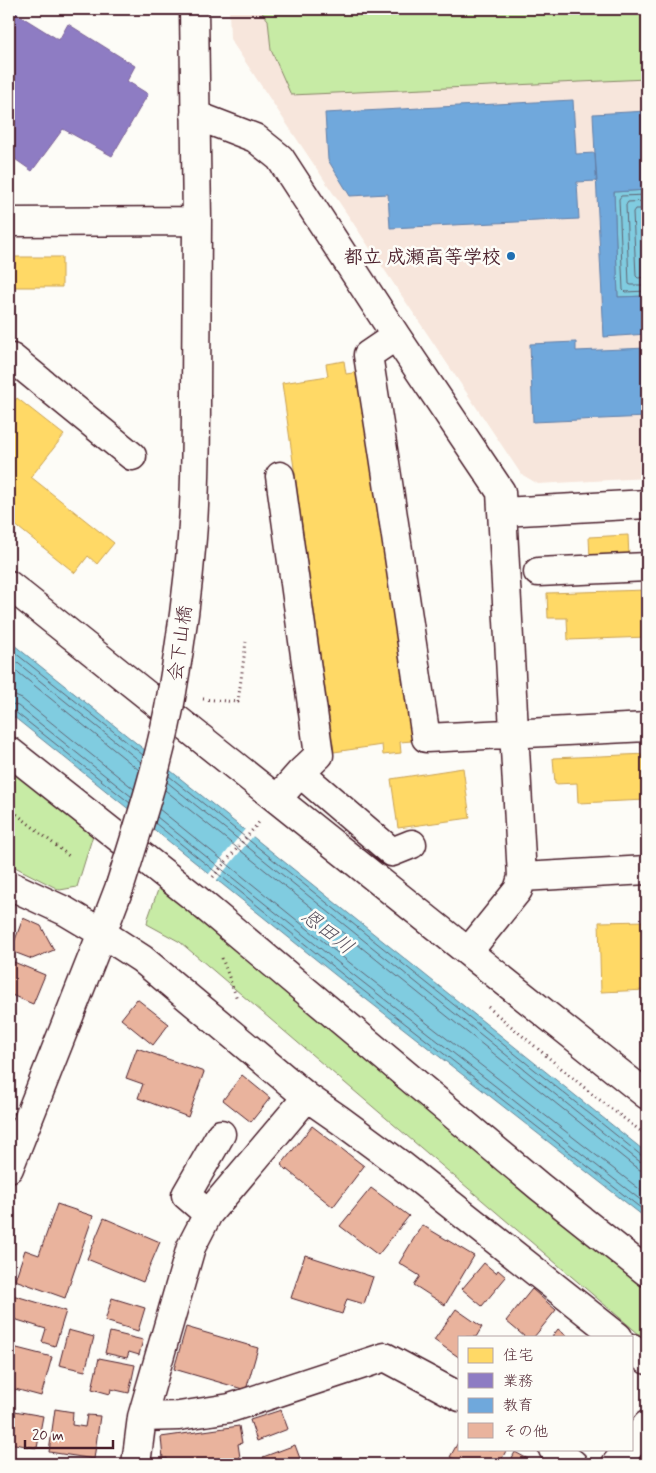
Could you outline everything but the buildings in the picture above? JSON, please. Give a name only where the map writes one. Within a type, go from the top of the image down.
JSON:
[{"type":"street","name":"会下山橋","points":[[9,1168],[120,886],[159,753],[172,694],[184,616],[192,537],[195,467],[196,222],[194,9]]},
{"type":"street","points":[[195,115],[255,138],[280,158],[501,492],[522,877],[518,890],[468,952]]},
{"type":"street","points":[[9,222],[196,222]]},
{"type":"street","points":[[396,336],[368,355],[426,738],[647,727]]},
{"type":"street","points":[[9,359],[12,358],[132,456]]},
{"type":"street","points":[[269,809],[300,773],[319,755],[280,476]]},
{"type":"street","points":[[502,512],[647,504]]},
{"type":"street","points":[[538,572],[647,567]]},
{"type":"street","points":[[9,585],[269,809],[468,952],[647,1095]]},
{"type":"street","points":[[9,751],[195,898],[532,1181],[647,1272]]},
{"type":"street","points":[[300,773],[392,852],[412,844]]},
{"type":"street","points":[[522,877],[647,870]]},
{"type":"street","points":[[9,885],[65,912],[142,959],[307,1097],[401,1165],[617,1336]]},
{"type":"street","points":[[136,1464],[142,1416],[191,1247],[208,1214],[307,1097]]},
{"type":"street","points":[[208,1214],[186,1195],[220,1134]]},
{"type":"street","points":[[634,1350],[647,1360]]},
{"type":"street","points":[[142,1416],[179,1416],[230,1408],[385,1357],[458,1396]]},
{"type":"street","points":[[634,1441],[647,1425]]},
{"type":"street","points":[[554,1450],[573,1464]]},
{"type":"street","points":[[616,1464],[627,1450]]},
{"type":"path","points":[[203,699],[238,702],[246,642]]},
{"type":"path","points":[[9,808],[69,856]]},
{"type":"path","points":[[210,880],[269,809]]},
{"type":"path","points":[[221,956],[238,1002]]},
{"type":"shaded area","name":"都立 成瀬高等学校","points":[[229,9],[647,9],[647,478],[538,484],[521,474],[230,39]]},
{"type":"green space","points":[[259,9],[647,9],[647,79],[291,95],[271,50],[268,20]]},
{"type":"green space","points":[[9,770],[93,835],[77,887],[60,890],[9,864]]},
{"type":"green space","points":[[159,887],[647,1290],[647,1341],[180,942],[147,924]]},
{"type":"water","points":[[647,190],[647,296],[618,297],[614,192]]},
{"type":"water","name":"恩田川","points":[[9,641],[647,1153],[647,1219],[339,978],[9,713]]},
{"type":"pier","points":[[246,828],[254,835],[216,881],[208,875]]},
{"type":"place","name":"都立 成瀬高等学校","points":[[511,256]]}]
